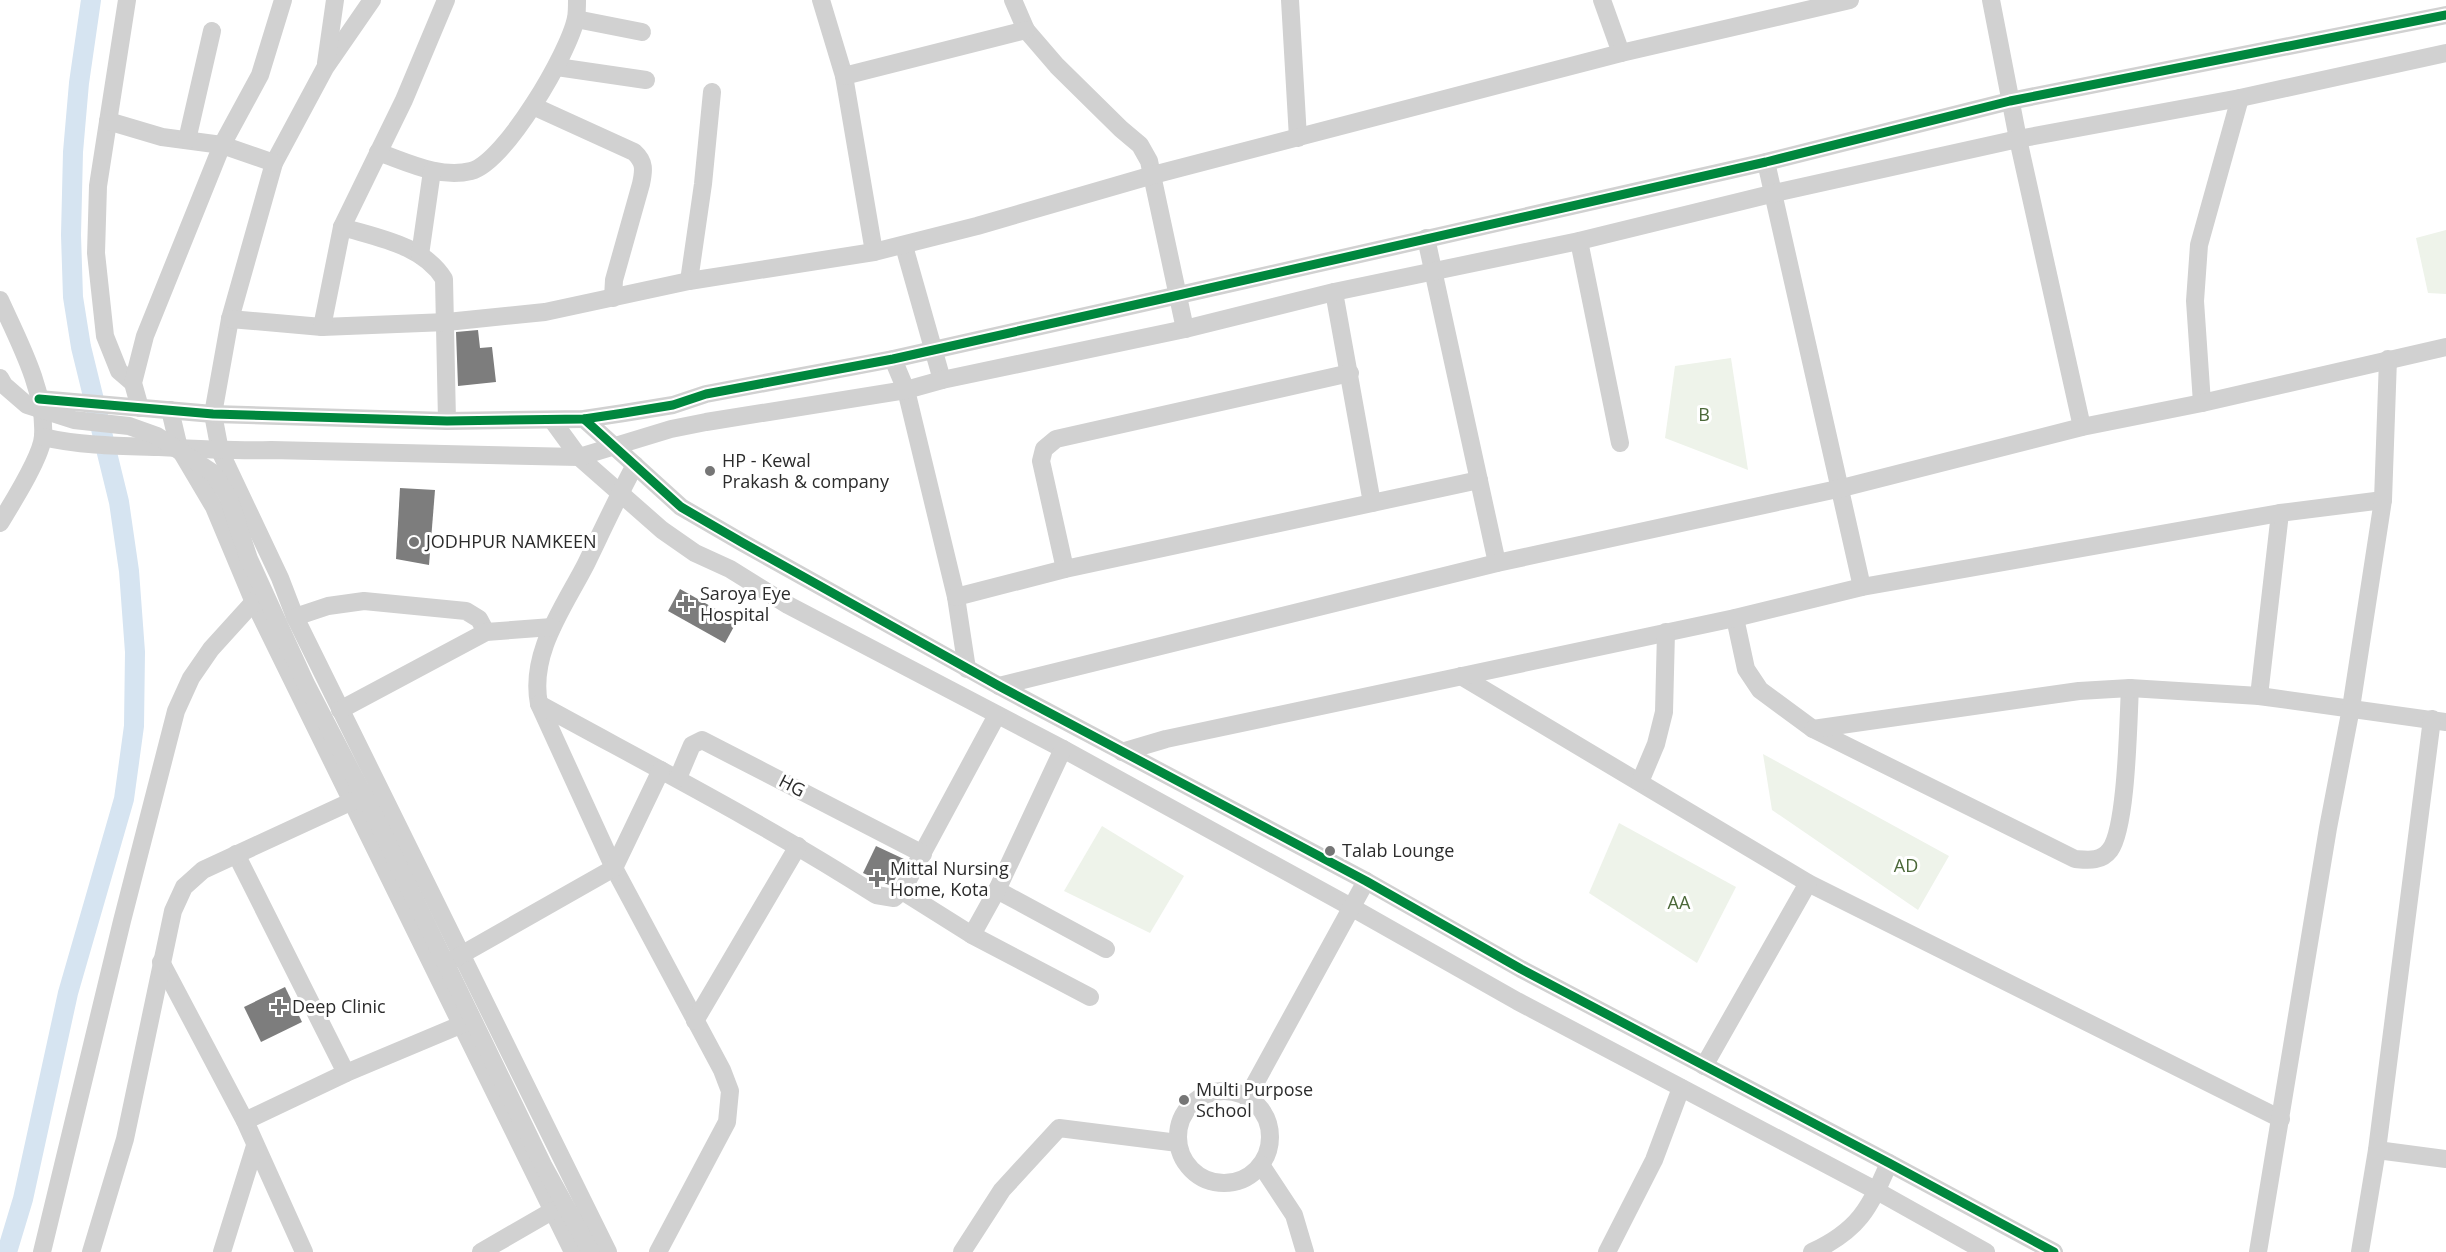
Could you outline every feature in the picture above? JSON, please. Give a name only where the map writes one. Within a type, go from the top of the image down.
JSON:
[{"type":"street","points":[[127,0],[98,186],[96,253],[105,336],[119,370],[133,383]]},
{"type":"street","points":[[134,408],[133,383],[145,336],[164,284],[222,145],[260,75],[283,0]]},
{"type":"street","points":[[325,68],[334,0]]},
{"type":"street","points":[[372,0],[325,68],[274,163],[230,319],[213,414],[220,451],[280,578],[295,617],[464,955],[488,1013],[608,1252]]},
{"type":"street","points":[[322,327],[342,227],[404,100],[446,0]]},
{"type":"street","points":[[378,152],[432,171],[470,171],[483,166],[503,146],[533,106],[557,67],[576,19],[577,0]]},
{"type":"street","points":[[821,0],[844,76],[874,252]]},
{"type":"street","points":[[1013,0],[1026,30],[1058,66],[1140,145],[1153,175],[1185,328]]},
{"type":"street","points":[[1290,0],[1298,138]]},
{"type":"street","points":[[1602,0],[1621,53]]},
{"type":"street","points":[[230,319],[322,327],[447,322],[545,312],[689,281],[874,252],[904,246],[1153,175],[1621,53],[1850,0]]},
{"type":"street","points":[[1991,0],[2018,139],[2082,427]]},
{"type":"street","points":[[39,399],[213,414],[447,421],[584,419],[673,405],[706,394],[893,359],[1766,162],[2010,101],[2446,15]]},
{"type":"street","points":[[576,19],[642,32]]},
{"type":"street","points":[[187,140],[212,30]]},
{"type":"street","points":[[844,76],[1026,30]]},
{"type":"street","points":[[43,437],[124,447],[220,451],[271,450],[579,457],[694,424],[906,390],[942,380],[1185,328],[1334,292],[1579,241],[1774,193],[2018,139],[2240,98],[2446,52]]},
{"type":"street","points":[[557,67],[646,80]]},
{"type":"street","points":[[689,281],[703,184],[712,92]]},
{"type":"street","points":[[2202,403],[2195,302],[2199,245],[2240,98]]},
{"type":"street","points":[[533,106],[634,152],[642,159],[644,170],[614,280],[613,298]]},
{"type":"street","points":[[108,121],[162,137],[222,145],[274,163]]},
{"type":"street","points":[[1766,162],[1842,488],[1862,587]]},
{"type":"street","points":[[420,255],[432,171]]},
{"type":"street","points":[[342,227],[399,245],[420,255],[435,265],[444,279],[447,322],[447,421]]},
{"type":"street","points":[[1426,238],[1497,563]]},
{"type":"street","points":[[1579,241],[1620,443]]},
{"type":"street","points":[[904,246],[942,380]]},
{"type":"street","points":[[1334,292],[1372,503]]},
{"type":"street","points":[[0,300],[33,376],[39,399],[43,437],[21,488],[0,523]]},
{"type":"street","points":[[999,686],[1497,563],[1842,488],[2082,427],[2202,403],[2446,347]]},
{"type":"street","points":[[893,359],[906,390],[956,597],[967,669]]},
{"type":"street","points":[[2258,1252],[2328,828],[2351,708],[2384,500],[2388,359]]},
{"type":"street","points":[[1065,569],[1041,461],[1044,449],[1056,439],[1350,373]]},
{"type":"street","points":[[0,378],[4,385],[27,405],[74,420],[129,426],[157,436],[213,472],[228,496],[249,559],[306,684],[376,819],[543,1165],[591,1252]]},
{"type":"street","points":[[170,410],[179,448],[214,507],[253,600],[434,968],[460,1026],[573,1252]]},
{"type":"street","points":[[584,419],[613,448],[681,507],[967,669],[1366,881],[1521,969],[1889,1162],[2054,1252]]},
{"type":"street","points":[[552,420],[579,457],[662,530],[694,552],[730,569],[788,605],[1063,749],[1518,1001],[1877,1191],[1986,1252]]},
{"type":"street","points":[[634,465],[552,627],[538,668],[536,688],[538,704],[614,868],[722,1070],[730,1091],[727,1122],[658,1252]]},
{"type":"street","points":[[956,597],[1065,569],[1479,480]]},
{"type":"street","points":[[1122,752],[1166,739],[1736,618],[1862,587],[2280,513],[2384,500]]},
{"type":"street","points":[[2259,696],[2280,513]]},
{"type":"street","points":[[42,1252],[122,921],[176,711],[191,678],[211,649],[253,600],[280,578]]},
{"type":"street","points":[[295,617],[328,606],[364,601],[466,611],[479,619],[486,632]]},
{"type":"street","points":[[1736,618],[1746,669],[1760,690],[1813,729],[2075,859],[2096,860],[2110,850],[2121,821],[2130,688]]},
{"type":"street","points":[[340,710],[486,632],[552,627]]},
{"type":"street","points":[[1640,782],[1656,744],[1664,712],[1666,632]]},
{"type":"street","points":[[1461,676],[1808,883],[2281,1119]]},
{"type":"street","points":[[1813,729],[2079,691],[2130,688],[2259,696],[2439,720],[2377,1150],[2360,1252]]},
{"type":"street","points":[[538,704],[678,778],[798,846],[876,895],[894,898],[902,891],[998,715]]},
{"type":"street","name":"HG","points":[[678,778],[692,745],[702,740],[923,854]]},
{"type":"street","points":[[972,934],[997,890],[1063,749]]},
{"type":"street","points":[[434,968],[464,955],[614,868],[661,770]]},
{"type":"street","points":[[91,1252],[125,1139],[161,962],[173,911],[184,887],[203,870],[380,787]]},
{"type":"street","points":[[694,1021],[798,846]]},
{"type":"street","points":[[236,854],[346,1073]]},
{"type":"street","points":[[1247,1098],[1366,881]]},
{"type":"street","points":[[1704,1065],[1808,883]]},
{"type":"street","points":[[997,890],[1106,950]]},
{"type":"street","points":[[902,891],[972,934],[1090,997]]},
{"type":"street","points":[[161,962],[245,1121],[304,1252]]},
{"type":"street","points":[[245,1121],[346,1073],[488,1013]]},
{"type":"street","points":[[1607,1252],[1654,1160],[1681,1088]]},
{"type":"street","points":[[1218,1091],[1236,1092],[1247,1098],[1265,1114],[1271,1131],[1269,1149],[1261,1165],[1248,1178],[1230,1183],[1212,1182],[1196,1174],[1184,1160],[1178,1143],[1179,1125],[1187,1109],[1201,1097],[1218,1091]]},
{"type":"street","points":[[962,1252],[1002,1190],[1059,1128],[1178,1143]]},
{"type":"street","points":[[222,1252],[255,1146]]},
{"type":"street","points":[[2377,1150],[2446,1159]]},
{"type":"street","points":[[1812,1252],[1848,1232],[1862,1217],[1877,1191],[1889,1162]]},
{"type":"street","points":[[1261,1165],[1294,1215],[1305,1252]]},
{"type":"street","points":[[481,1252],[552,1211]]},
{"type":"green space","points":[[2446,230],[2446,294],[2428,293],[2416,238]]},
{"type":"green space","name":"B","points":[[1731,358],[1748,470],[1665,438],[1675,366]]},
{"type":"green space","name":"AD","points":[[1763,754],[1949,856],[1918,910],[1772,810]]},
{"type":"green space","name":"AA","points":[[1619,823],[1736,887],[1697,963],[1589,893]]},
{"type":"green space","points":[[1102,826],[1184,876],[1150,933],[1064,891]]},
{"type":"building","points":[[478,330],[480,348],[492,347],[496,382],[458,386],[456,332]]},
{"type":"building","name":"JODHPUR NAMKEEN","points":[[400,488],[435,490],[429,565],[396,559]]},
{"type":"building","points":[[680,589],[737,621],[725,643],[668,611]]},
{"type":"building","points":[[876,846],[906,860],[891,886],[863,873]]},
{"type":"building","points":[[285,987],[302,1022],[261,1042],[244,1007]]},
{"type":"waterway","points":[[7,1252],[23,1199],[68,993],[124,799],[134,726],[135,652],[129,571],[119,502],[81,347],[73,297],[71,235],[73,152],[79,83],[91,0]]},
{"type":"cycle path","points":[[39,399],[213,414],[447,421],[584,419],[624,413],[673,405],[706,394],[893,359],[1179,295],[1766,162],[2010,101],[2446,15]]},
{"type":"cycle path","points":[[584,419],[681,507],[743,543],[999,686],[1366,881],[1521,969],[2054,1252]]},
{"type":"place","name":"HP - Kewal Prakash & company","points":[[710,471]]},
{"type":"place","name":"JODHPUR NAMKEEN","points":[[414,542]]},
{"type":"place","name":"Saroya Eye Hospital","points":[[686,604]]},
{"type":"place","name":"Talab Lounge","points":[[1330,851]]},
{"type":"place","name":"Mittal Nursing Home, Kota","points":[[877,879]]},
{"type":"place","name":"Deep Clinic","points":[[279,1007]]},
{"type":"place","name":"Multi Purpose School","points":[[1184,1100]]}]
